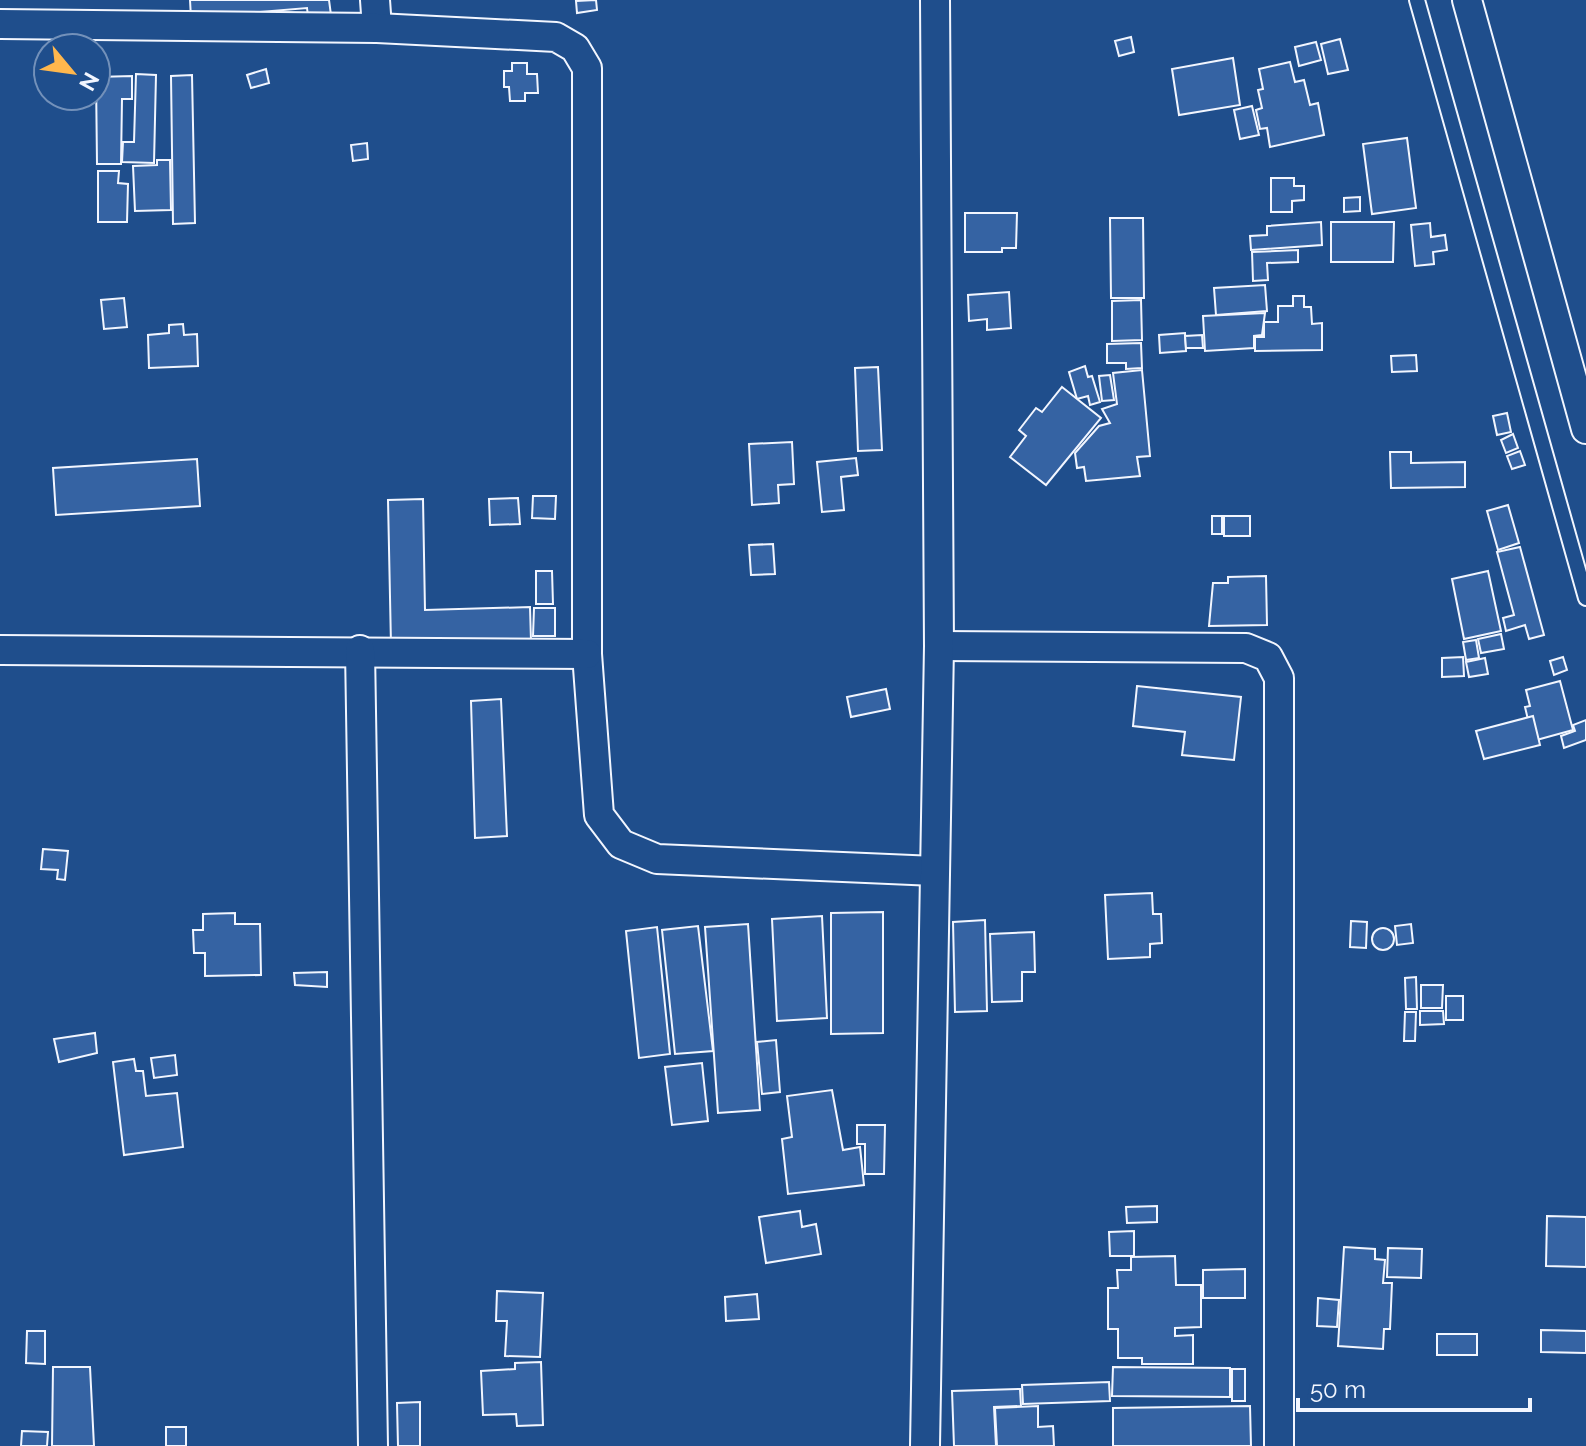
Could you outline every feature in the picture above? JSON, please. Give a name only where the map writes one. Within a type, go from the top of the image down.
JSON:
[{"type":"street","points":[[925,1446],[939,646],[935,0]]},
{"type":"street","points":[[1467,0],[1582,400],[1586,429]]},
{"type":"street","points":[[0,24],[376,14],[556,37],[575,48],[587,68],[587,654],[599,815],[621,844],[657,859],[935,871]]},
{"type":"street","points":[[939,646],[1246,648],[1268,657],[1279,678],[1279,1446]]},
{"type":"street","points":[[0,650],[360,650],[587,654]]},
{"type":"street","points":[[360,650],[373,1446]]},
{"type":"lane","points":[[1417,0],[1586,598]]},
{"type":"building","points":[[190,0],[329,0],[331,15],[308,16],[307,8],[191,18]]},
{"type":"building","points":[[596,0],[597,10],[577,13],[576,1]]},
{"type":"building","points":[[1131,37],[1134,52],[1119,56],[1115,41]]},
{"type":"building","points":[[1340,39],[1348,70],[1328,74],[1321,44]]},
{"type":"building","points":[[1316,42],[1321,60],[1299,66],[1295,47]]},
{"type":"building","points":[[1233,58],[1240,105],[1179,115],[1172,69]]},
{"type":"building","points":[[1290,62],[1295,82],[1304,80],[1310,105],[1318,103],[1324,135],[1270,147],[1267,128],[1260,129],[1256,110],[1262,108],[1258,90],[1263,89],[1259,69]]},
{"type":"building","points":[[512,63],[527,63],[527,74],[537,74],[538,93],[525,93],[525,101],[510,101],[509,87],[504,87],[504,71],[512,71]]},
{"type":"building","points":[[266,69],[269,83],[251,88],[247,75]]},
{"type":"building","points":[[136,74],[156,75],[154,163],[122,162],[123,142],[134,142]]},
{"type":"building","points":[[192,75],[195,223],[173,224],[171,76]]},
{"type":"building","points":[[132,76],[132,99],[122,99],[121,164],[97,164],[96,112],[112,112],[112,77]]},
{"type":"building","points":[[1252,106],[1259,135],[1240,139],[1234,110]]},
{"type":"building","points":[[1407,138],[1416,208],[1372,214],[1363,144]]},
{"type":"building","points":[[367,143],[368,159],[353,161],[351,145]]},
{"type":"building","points":[[157,160],[170,160],[171,210],[135,211],[133,166],[157,165]]},
{"type":"building","points":[[98,171],[119,171],[118,183],[128,184],[127,222],[98,222]]},
{"type":"building","points":[[1271,178],[1294,178],[1294,186],[1304,186],[1304,200],[1292,201],[1292,212],[1271,212]]},
{"type":"building","points":[[1360,197],[1360,211],[1344,212],[1344,198]]},
{"type":"building","points":[[965,213],[1017,213],[1016,248],[1002,248],[1002,252],[965,252]]},
{"type":"building","points":[[1110,218],[1143,218],[1144,298],[1111,298]]},
{"type":"building","points":[[1321,222],[1322,245],[1251,250],[1250,236],[1267,235],[1267,226]]},
{"type":"building","points":[[1331,222],[1394,222],[1393,262],[1331,262]]},
{"type":"building","points":[[1430,223],[1431,237],[1445,235],[1447,250],[1433,252],[1434,264],[1415,266],[1411,225]]},
{"type":"building","points":[[1298,250],[1298,262],[1267,263],[1268,280],[1253,281],[1252,252]]},
{"type":"building","points":[[1265,285],[1267,311],[1216,315],[1214,288]]},
{"type":"building","points":[[1009,292],[1011,328],[987,330],[987,319],[969,321],[968,295]]},
{"type":"building","points":[[1293,296],[1304,296],[1304,307],[1311,307],[1312,324],[1322,323],[1322,350],[1255,351],[1255,337],[1264,337],[1264,322],[1278,322],[1278,306],[1293,306]]},
{"type":"building","points":[[124,298],[127,327],[104,329],[101,300]]},
{"type":"building","points":[[1141,300],[1142,340],[1112,341],[1112,301]]},
{"type":"building","points":[[1265,313],[1262,335],[1254,336],[1254,348],[1205,351],[1203,316]]},
{"type":"building","points":[[183,324],[184,335],[197,334],[198,366],[149,368],[148,335],[169,333],[169,325]]},
{"type":"building","points":[[1185,333],[1186,351],[1160,353],[1159,335]]},
{"type":"building","points":[[1202,335],[1203,348],[1186,348],[1185,336]]},
{"type":"building","points":[[1141,343],[1142,368],[1126,369],[1126,363],[1107,363],[1107,344]]},
{"type":"building","points":[[1416,355],[1417,371],[1392,372],[1391,356]]},
{"type":"building","points":[[1085,366],[1088,377],[1092,376],[1100,402],[1090,405],[1088,396],[1077,399],[1069,372]]},
{"type":"building","points":[[878,367],[882,450],[858,451],[855,368]]},
{"type":"building","points":[[1142,370],[1150,456],[1137,457],[1140,476],[1086,481],[1084,467],[1077,468],[1075,453],[1099,426],[1110,423],[1102,409],[1117,404],[1113,373]]},
{"type":"building","points":[[1110,375],[1114,400],[1102,401],[1099,376]]},
{"type":"building","points":[[1062,387],[1101,418],[1046,485],[1010,457],[1026,436],[1019,430],[1036,408],[1042,412]]},
{"type":"building","points":[[1507,413],[1511,432],[1497,435],[1493,416]]},
{"type":"building","points":[[1513,434],[1518,448],[1506,453],[1501,440]]},
{"type":"building","points":[[792,442],[794,484],[778,485],[779,503],[752,505],[749,444]]},
{"type":"building","points":[[1520,451],[1525,465],[1512,469],[1507,456]]},
{"type":"building","points":[[1390,452],[1411,452],[1411,463],[1465,462],[1465,487],[1391,488]]},
{"type":"building","points":[[856,458],[858,475],[841,477],[844,510],[822,512],[817,462]]},
{"type":"building","points":[[197,459],[200,506],[56,515],[53,468]]},
{"type":"building","points":[[533,496],[556,496],[555,519],[532,518]]},
{"type":"building","points":[[518,498],[520,524],[490,525],[489,499]]},
{"type":"building","points":[[423,499],[425,610],[530,607],[531,641],[391,645],[388,500]]},
{"type":"building","points":[[1508,505],[1519,543],[1498,550],[1487,511]]},
{"type":"building","points":[[1212,516],[1222,516],[1222,534],[1212,534]]},
{"type":"building","points":[[1224,516],[1250,516],[1250,536],[1224,536]]},
{"type":"building","points":[[773,544],[775,574],[751,575],[749,545]]},
{"type":"building","points":[[1520,547],[1544,635],[1529,639],[1525,625],[1506,631],[1503,618],[1514,615],[1497,552]]},
{"type":"building","points":[[536,571],[552,571],[553,604],[536,604]]},
{"type":"building","points":[[1488,571],[1501,631],[1464,639],[1452,579]]},
{"type":"building","points":[[1266,576],[1267,625],[1209,626],[1213,583],[1228,583],[1228,577]]},
{"type":"building","points":[[534,608],[555,608],[555,636],[533,636]]},
{"type":"building","points":[[1501,634],[1504,649],[1481,653],[1478,639]]},
{"type":"building","points":[[1476,640],[1479,658],[1466,660],[1463,642]]},
{"type":"building","points":[[1463,657],[1464,676],[1442,677],[1442,658]]},
{"type":"building","points":[[1563,657],[1567,670],[1554,675],[1550,661]]},
{"type":"building","points":[[1485,658],[1488,674],[1469,677],[1466,662]]},
{"type":"building","points":[[1560,681],[1573,730],[1533,741],[1525,707],[1530,706],[1526,690]]},
{"type":"building","points":[[1137,686],[1241,697],[1234,760],[1182,755],[1185,732],[1133,726]]},
{"type":"building","points":[[886,689],[890,709],[851,717],[847,697]]},
{"type":"building","points":[[501,699],[507,836],[475,838],[471,701]]},
{"type":"building","points":[[1533,716],[1540,745],[1484,759],[1476,731]]},
{"type":"building","points":[[1586,720],[1586,740],[1564,748],[1561,736],[1575,731],[1573,725]]},
{"type":"building","points":[[43,849],[68,851],[65,880],[57,879],[58,870],[41,869]]},
{"type":"building","points":[[1152,893],[1153,914],[1161,914],[1162,943],[1150,944],[1150,957],[1108,959],[1105,895]]},
{"type":"building","points":[[883,912],[883,1033],[831,1034],[831,913]]},
{"type":"building","points":[[235,913],[235,924],[260,924],[261,975],[205,976],[205,953],[194,953],[193,930],[203,930],[203,914]]},
{"type":"building","points":[[822,916],[827,1018],[777,1021],[772,919]]},
{"type":"building","points":[[985,920],[987,1011],[955,1012],[953,922]]},
{"type":"building","points":[[1351,921],[1367,922],[1366,948],[1350,947]]},
{"type":"building","points":[[748,924],[760,1110],[718,1113],[705,927]]},
{"type":"building","points":[[1411,924],[1413,943],[1397,945],[1395,926]]},
{"type":"building","points":[[698,926],[713,1051],[675,1054],[662,930]]},
{"type":"building","points":[[657,927],[670,1054],[639,1058],[626,931]]},
{"type":"building","points":[[1383,928],[1391,931],[1394,939],[1391,947],[1383,950],[1375,947],[1372,939],[1375,931]]},
{"type":"building","points":[[1034,932],[1035,972],[1022,972],[1022,1001],[992,1002],[990,934]]},
{"type":"building","points":[[327,972],[327,987],[295,985],[294,973]]},
{"type":"building","points":[[1416,977],[1417,1009],[1406,1009],[1405,978]]},
{"type":"building","points":[[1421,985],[1443,985],[1442,1008],[1421,1008]]},
{"type":"building","points":[[1446,996],[1463,996],[1463,1020],[1446,1020]]},
{"type":"building","points":[[1420,1011],[1443,1011],[1444,1024],[1420,1025]]},
{"type":"building","points":[[1405,1012],[1416,1012],[1415,1041],[1404,1041]]},
{"type":"building","points":[[95,1033],[97,1053],[59,1062],[54,1039]]},
{"type":"building","points":[[776,1040],[780,1092],[762,1094],[757,1042]]},
{"type":"building","points":[[175,1055],[177,1075],[154,1078],[151,1058]]},
{"type":"building","points":[[134,1059],[136,1071],[143,1071],[146,1096],[177,1093],[183,1147],[124,1155],[113,1062]]},
{"type":"building","points":[[702,1063],[708,1121],[672,1125],[665,1067]]},
{"type":"building","points":[[832,1090],[843,1150],[860,1147],[864,1185],[788,1194],[782,1139],[792,1137],[787,1096]]},
{"type":"building","points":[[857,1125],[885,1125],[884,1174],[865,1174],[865,1144],[857,1144]]},
{"type":"building","points":[[1157,1206],[1157,1222],[1127,1223],[1126,1207]]},
{"type":"building","points":[[800,1211],[802,1227],[816,1224],[821,1254],[766,1263],[759,1217]]},
{"type":"building","points":[[1547,1216],[1586,1217],[1586,1267],[1546,1266]]},
{"type":"building","points":[[1134,1231],[1134,1256],[1110,1256],[1109,1232]]},
{"type":"building","points":[[1344,1247],[1375,1249],[1375,1259],[1385,1260],[1383,1283],[1392,1283],[1390,1329],[1384,1329],[1383,1349],[1338,1346]]},
{"type":"building","points":[[1388,1248],[1422,1249],[1421,1278],[1387,1277]]},
{"type":"building","points":[[1175,1256],[1176,1285],[1201,1285],[1201,1327],[1175,1328],[1175,1336],[1193,1335],[1193,1364],[1142,1364],[1142,1358],[1118,1358],[1118,1329],[1108,1329],[1108,1288],[1118,1288],[1117,1270],[1131,1270],[1131,1257]]},
{"type":"building","points":[[1245,1269],[1245,1298],[1203,1298],[1203,1270]]},
{"type":"building","points":[[497,1291],[543,1293],[540,1357],[505,1356],[507,1321],[496,1321]]},
{"type":"building","points":[[757,1294],[759,1319],[726,1321],[725,1297]]},
{"type":"building","points":[[1318,1298],[1339,1300],[1337,1327],[1317,1326]]},
{"type":"building","points":[[1541,1330],[1586,1331],[1586,1353],[1541,1352]]},
{"type":"building","points":[[27,1331],[45,1331],[45,1364],[26,1363]]},
{"type":"building","points":[[1437,1334],[1477,1334],[1477,1355],[1437,1355]]},
{"type":"building","points":[[541,1362],[543,1425],[517,1426],[516,1414],[483,1415],[481,1371],[515,1369],[515,1363]]},
{"type":"building","points":[[53,1367],[90,1367],[94,1446],[52,1446]]},
{"type":"building","points":[[1113,1367],[1230,1368],[1230,1397],[1112,1396]]},
{"type":"building","points":[[1232,1369],[1245,1369],[1245,1401],[1232,1401]]},
{"type":"building","points":[[1109,1382],[1110,1401],[1023,1404],[1022,1385]]},
{"type":"building","points":[[1020,1389],[1021,1406],[994,1407],[996,1446],[954,1446],[952,1391]]},
{"type":"building","points":[[420,1402],[420,1446],[398,1446],[397,1403]]},
{"type":"building","points":[[1038,1406],[1038,1427],[1053,1426],[1054,1446],[997,1446],[995,1408]]},
{"type":"building","points":[[1250,1406],[1251,1446],[1113,1446],[1113,1408]]},
{"type":"building","points":[[166,1427],[186,1427],[186,1446],[166,1446]]},
{"type":"building","points":[[22,1431],[48,1432],[47,1446],[21,1446]]}]
